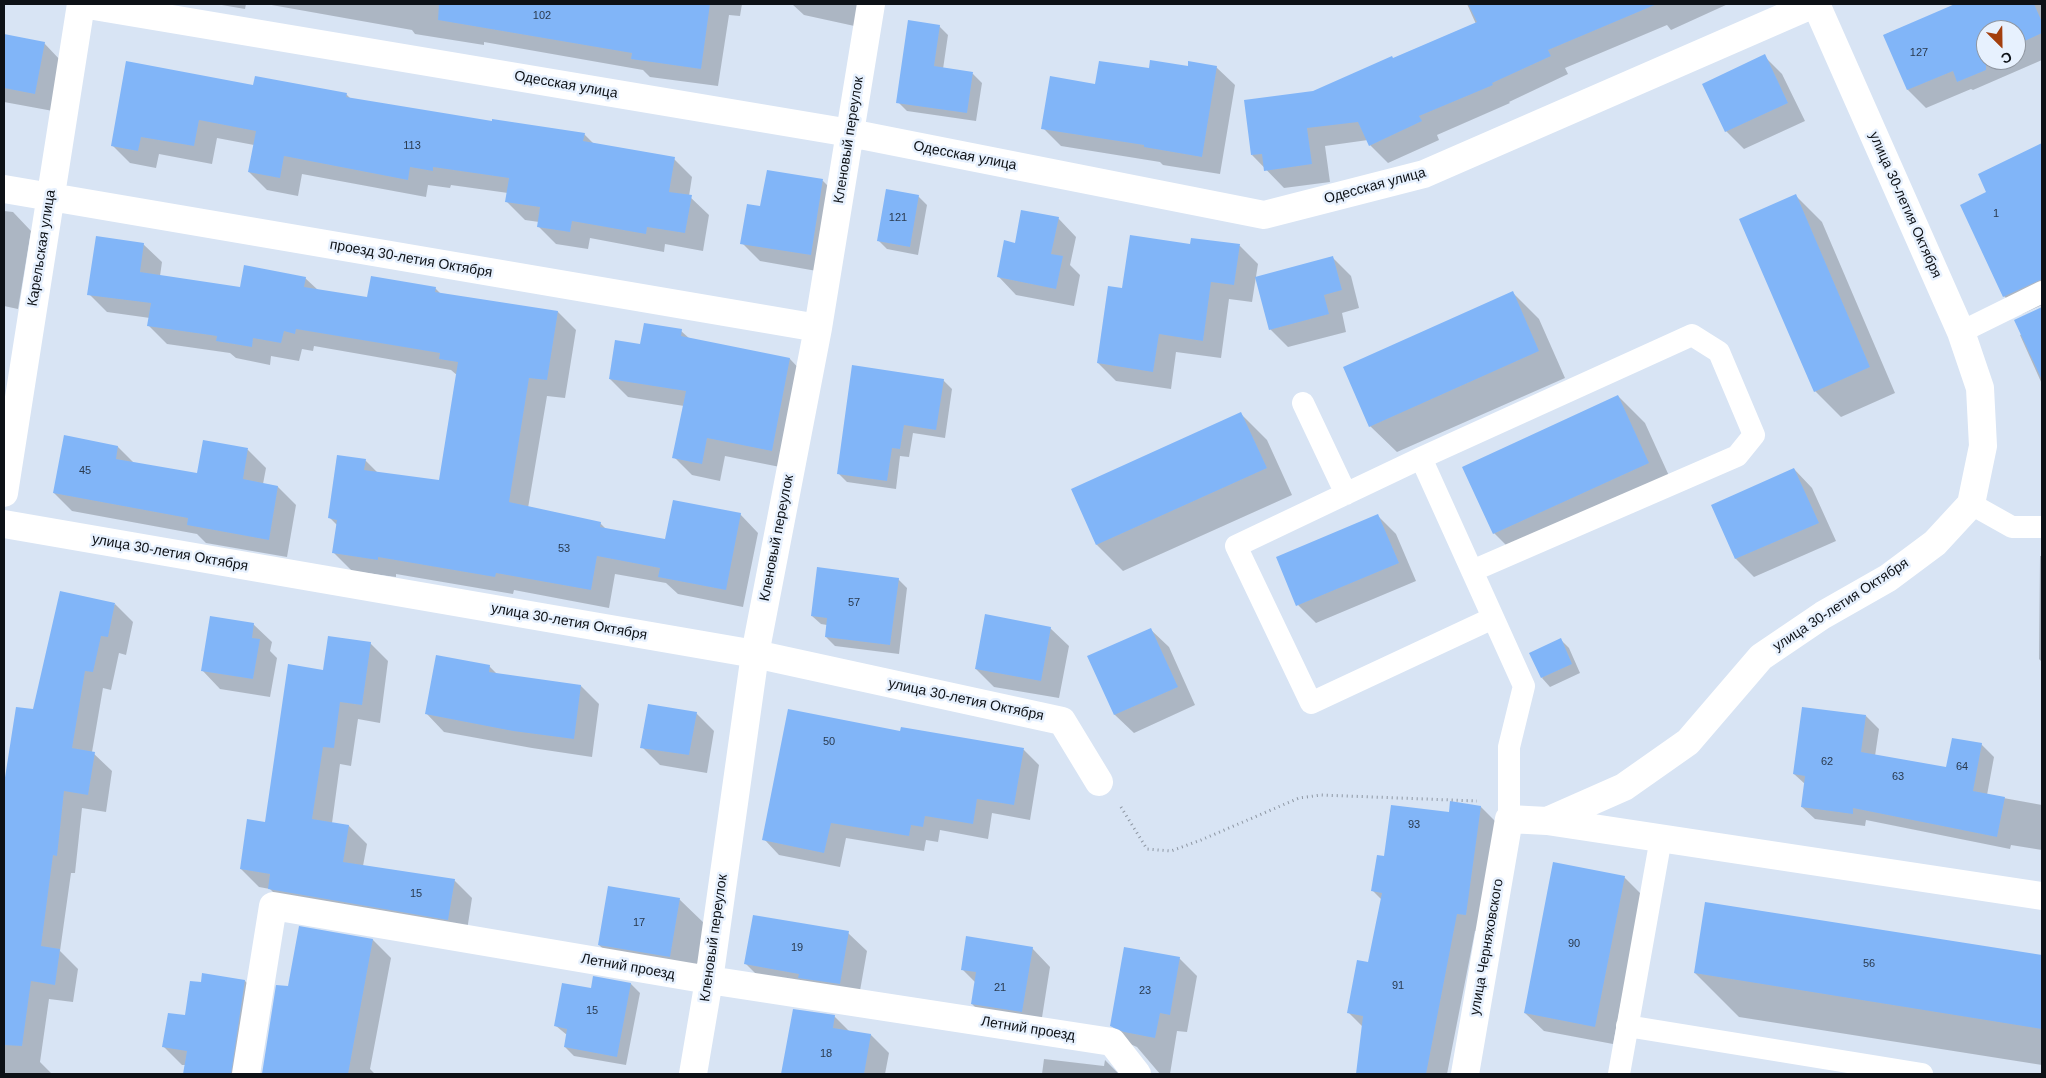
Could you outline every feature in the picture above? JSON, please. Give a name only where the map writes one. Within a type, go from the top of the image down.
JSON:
[{"type":"street","name":"Одесская улица","points":[[81,4],[850,133],[1264,215],[1424,174],[1815,4]]},
{"type":"street","name":"Карельская улица","points":[[4,493],[81,4]]},
{"type":"street","name":"Кленовый переулок","points":[[693,1074],[709,980],[755,654],[818,328],[871,4]]},
{"type":"street","name":"улица 30-летия Октября","points":[[1547,821],[1624,787],[1688,742],[1761,657],[1822,615],[1888,578],[1935,543],[1971,504],[1983,446],[1980,388],[1961,332],[1815,4]]},
{"type":"street","name":"проезд 30-летия Октября","points":[[4,189],[818,328]]},
{"type":"street","name":"улица 30-летия Октября","points":[[4,524],[755,654],[1062,722],[1099,782]]},
{"type":"street","name":"улица 30-летия Октября","points":[[1509,819],[1547,821],[2042,896]]},
{"type":"street","name":"улица Черняховского","points":[[1464,1074],[1509,819]]},
{"type":"street","name":"Летний проезд","points":[[246,1074],[273,906],[709,980],[1112,1042],[1137,1074]]},
{"type":"lane","points":[[1961,332],[2042,292]]},
{"type":"lane","points":[[1472,571],[1737,456],[1754,435],[1719,352],[1692,335],[1421,458],[1236,546],[1312,703],[1493,618]]},
{"type":"lane","points":[[1303,403],[1346,494]]},
{"type":"lane","points":[[1421,458],[1524,686],[1510,747],[1509,819]]},
{"type":"lane","points":[[1971,504],[2012,527],[2042,527]]},
{"type":"lane","points":[[1619,1074],[1660,838]]},
{"type":"lane","points":[[1628,1026],[1922,1074]]},
{"type":"path","points":[[1099,782],[1125,813],[1147,849],[1171,851],[1299,798],[1321,795],[1485,802],[1509,819]]},
{"type":"building","points":[[439,4],[710,4],[701,69],[631,59],[632,53],[438,20]]},
{"type":"building","points":[[1468,4],[1657,4],[1548,50],[1551,56],[1492,83],[1493,85],[1419,116],[1422,121],[1369,146],[1358,122],[1307,128],[1312,164],[1264,171],[1262,154],[1251,155],[1244,100],[1313,91],[1392,56],[1393,58],[1477,22]]},
{"type":"building","points":[[1955,4],[2034,4],[2042,22],[2042,33],[2026,40],[2026,20],[1976,20],[1976,70],[1986,70],[1957,82],[1953,71],[1907,90],[1883,35]]},
{"type":"building","points":[[908,20],[940,25],[934,66],[973,72],[967,113],[896,103]]},
{"type":"building","points":[[4,34],[45,42],[35,94],[4,88]]},
{"type":"building","points":[[1765,54],[1788,103],[1725,132],[1702,84]]},
{"type":"building","points":[[1150,60],[1188,66],[1188,61],[1217,66],[1202,157],[1144,147],[1144,145],[1041,129],[1050,76],[1095,84],[1099,61],[1149,68]]},
{"type":"building","points":[[126,61],[253,85],[255,76],[347,93],[346,97],[492,121],[492,119],[585,133],[583,141],[675,157],[669,192],[692,195],[685,233],[647,227],[646,234],[572,221],[570,232],[537,227],[540,207],[505,202],[509,178],[433,167],[433,171],[410,167],[408,180],[284,156],[280,178],[248,172],[256,131],[199,120],[194,146],[141,137],[138,151],[111,146]]},
{"type":"building","points":[[2042,143],[2042,279],[2003,297],[1960,205],[1986,192],[1978,174]]},
{"type":"building","points":[[767,170],[823,179],[811,255],[740,244],[747,204],[760,206]]},
{"type":"building","points":[[886,189],[919,195],[910,247],[877,241]]},
{"type":"building","points":[[1796,194],[1870,367],[1814,392],[1739,219]]},
{"type":"building","points":[[1021,210],[1059,217],[1051,254],[1063,256],[1056,289],[997,277],[1004,240],[1015,243]]},
{"type":"building","points":[[1130,235],[1190,244],[1191,238],[1240,244],[1234,285],[1211,282],[1203,341],[1159,334],[1153,372],[1097,363],[1108,286],[1122,288]]},
{"type":"building","points":[[96,236],[144,243],[140,272],[240,287],[244,265],[306,277],[304,287],[367,297],[371,276],[436,287],[435,292],[558,311],[547,380],[529,378],[509,502],[601,522],[600,527],[665,539],[673,500],[741,513],[726,590],[658,577],[660,568],[597,556],[591,590],[496,573],[495,577],[378,557],[378,560],[332,553],[337,520],[328,518],[337,455],[366,459],[364,470],[439,480],[458,362],[439,359],[440,353],[296,329],[295,334],[284,331],[281,343],[253,338],[252,347],[216,341],[217,336],[147,326],[151,303],[87,295]]},
{"type":"building","points":[[1333,256],[1342,290],[1324,295],[1329,314],[1269,330],[1255,277]]},
{"type":"building","points":[[1513,291],[1539,351],[1369,427],[1343,367]]},
{"type":"building","points":[[2042,307],[2042,380],[2014,320]]},
{"type":"building","points":[[644,323],[682,329],[681,336],[790,358],[772,451],[707,438],[702,464],[672,458],[686,391],[609,379],[615,340],[640,344]]},
{"type":"building","points":[[852,365],[944,379],[936,430],[904,425],[900,449],[892,448],[887,481],[837,474]]},
{"type":"building","points":[[1618,395],[1649,463],[1493,534],[1462,467]]},
{"type":"building","points":[[1241,412],[1267,468],[1096,545],[1071,489]]},
{"type":"building","points":[[64,435],[118,446],[116,459],[197,473],[203,440],[248,448],[243,479],[278,486],[269,540],[187,525],[188,518],[53,493]]},
{"type":"building","points":[[1794,468],[1819,523],[1735,559],[1711,505]]},
{"type":"building","points":[[1378,514],[1399,563],[1296,606],[1276,557]]},
{"type":"building","points":[[817,567],[899,578],[890,645],[825,637],[827,618],[811,616]]},
{"type":"building","points":[[60,591],[115,603],[108,637],[101,636],[93,672],[85,671],[72,748],[95,752],[88,795],[64,791],[57,856],[53,855],[41,946],[60,949],[55,985],[31,981],[22,1046],[4,1045],[4,784],[16,707],[33,709]]},
{"type":"building","points":[[985,614],[1051,627],[1041,681],[975,669]]},
{"type":"building","points":[[210,616],[254,623],[252,638],[260,639],[253,679],[201,671]]},
{"type":"building","points":[[1151,628],[1178,687],[1114,715],[1087,656]]},
{"type":"building","points":[[328,636],[371,642],[362,705],[340,702],[334,748],[323,747],[312,819],[349,825],[343,862],[455,879],[448,920],[268,889],[270,874],[240,869],[247,819],[265,822],[288,664],[323,670]]},
{"type":"building","points":[[1561,638],[1572,664],[1541,678],[1529,653]]},
{"type":"building","points":[[436,655],[490,665],[489,672],[581,685],[574,739],[513,731],[425,714]]},
{"type":"building","points":[[648,704],[697,712],[689,755],[640,748]]},
{"type":"building","points":[[1802,707],[1866,715],[1861,752],[1946,767],[1952,738],[1982,743],[1973,791],[2005,797],[1997,837],[1853,808],[1853,814],[1801,807],[1805,776],[1793,774]]},
{"type":"building","points":[[788,709],[900,731],[901,727],[1024,748],[1014,805],[977,799],[973,824],[925,816],[923,827],[911,825],[909,836],[831,823],[824,853],[762,840]]},
{"type":"building","points":[[1450,801],[1481,806],[1466,915],[1457,914],[1426,1074],[1356,1074],[1363,1016],[1347,1013],[1357,960],[1368,962],[1382,893],[1371,891],[1377,855],[1384,856],[1391,805],[1449,812]]},
{"type":"building","points":[[1553,862],[1625,876],[1595,1027],[1524,1013]]},
{"type":"building","points":[[608,886],[680,898],[670,957],[598,945]]},
{"type":"building","points":[[1705,902],[2042,955],[2042,1029],[1694,973]]},
{"type":"building","points":[[753,915],[849,931],[840,984],[798,978],[799,974],[744,964]]},
{"type":"building","points":[[299,926],[373,939],[348,1074],[262,1074],[276,985],[288,986]]},
{"type":"building","points":[[966,936],[1033,947],[1022,1012],[971,1004],[976,972],[961,970]]},
{"type":"building","points":[[1124,947],[1180,957],[1170,1015],[1160,1013],[1155,1038],[1124,1032],[1110,1026]]},
{"type":"building","points":[[202,973],[245,980],[231,1074],[183,1074],[187,1051],[162,1047],[168,1013],[185,1015],[190,981],[201,982]]},
{"type":"building","points":[[593,976],[631,983],[617,1057],[564,1047],[567,1029],[554,1026],[562,983],[591,988]]},
{"type":"building","points":[[793,1009],[835,1015],[833,1028],[871,1034],[864,1074],[781,1074]]}]
